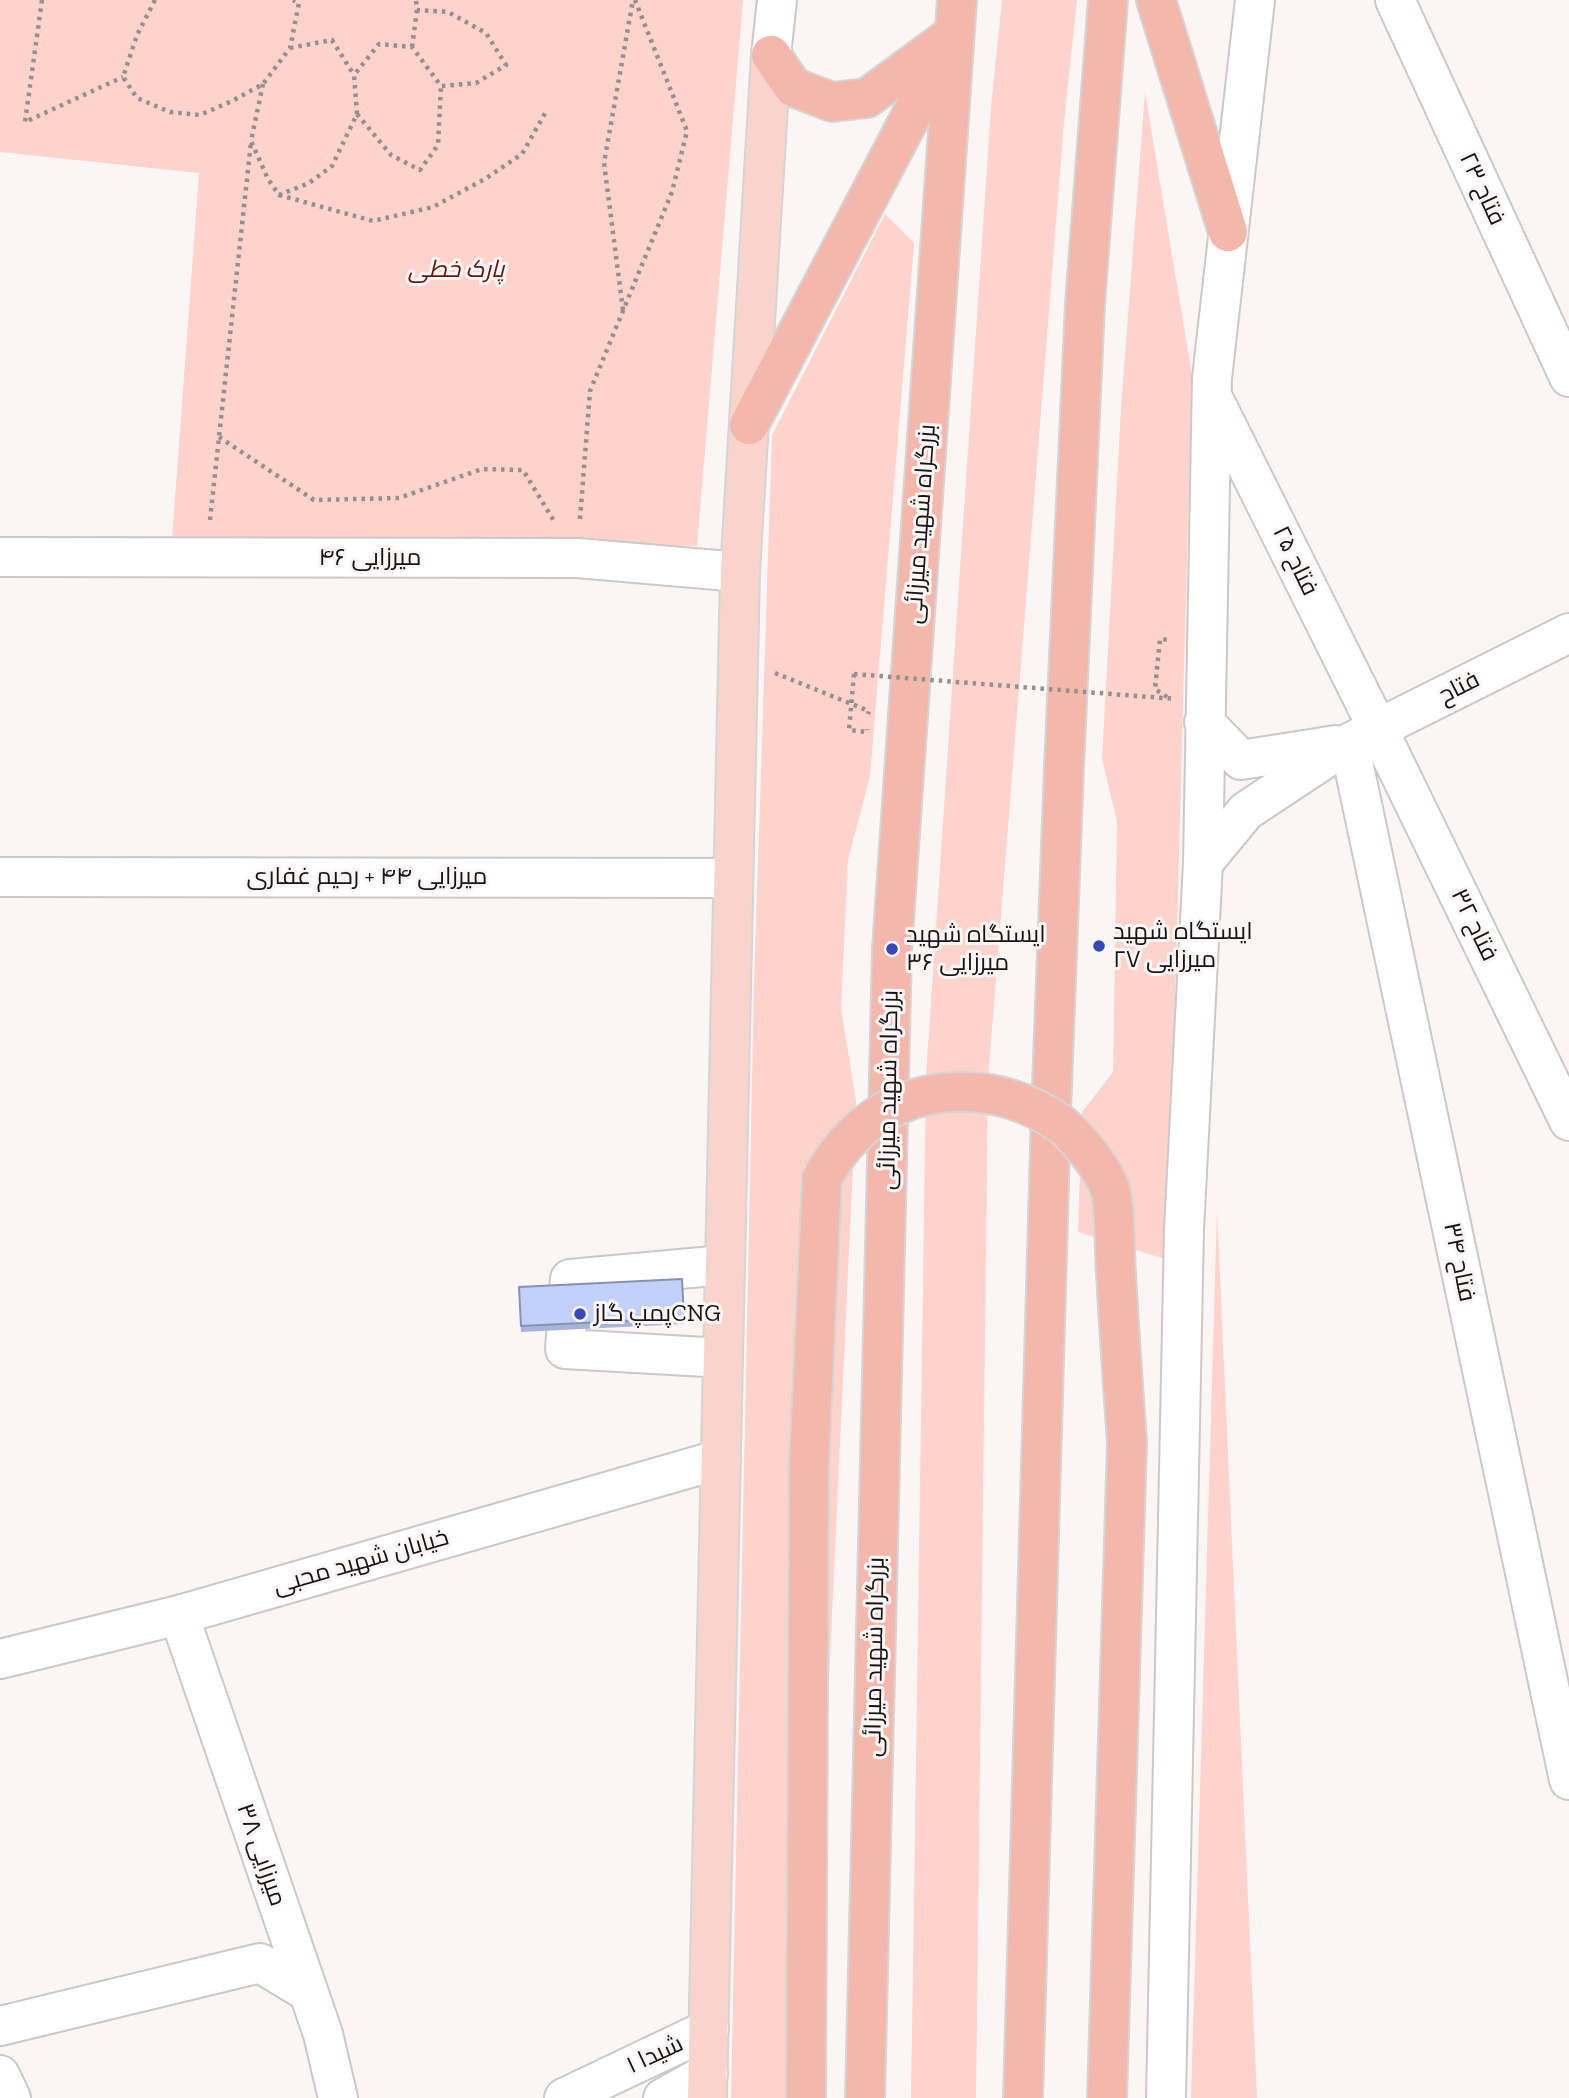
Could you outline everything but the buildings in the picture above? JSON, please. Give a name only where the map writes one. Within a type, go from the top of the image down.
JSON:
[{"type":"highway","points":[[1023,2098],[1051,1112],[1066,740],[1085,304],[1108,0]]},
{"type":"highway","points":[[1156,0],[1228,232]]},
{"type":"highway","points":[[771,55],[793,87],[832,102],[867,98],[955,18]]},
{"type":"highway","points":[[749,425],[955,18]]},
{"type":"highway","name":"بزرگراه شهید میرزائی","points":[[865,2098],[892,950],[955,18]]},
{"type":"highway","points":[[806,2098],[809,1466],[821,1178],[854,1134],[875,1117],[912,1100],[951,1091],[979,1091],[1004,1096],[1051,1117],[1071,1133],[1089,1153],[1111,1191],[1127,1443],[1107,2098]]},
{"type":"main road","points":[[708,2086],[740,572],[771,55]]},
{"type":"street","points":[[771,55],[776,0]]},
{"type":"street","points":[[1166,2098],[1184,1230],[1203,863],[1190,710],[1212,394],[1255,0]]},
{"type":"street","name":"فتاح ۲۳","points":[[1395,0],[1569,377]]},
{"type":"street","name":"فتاح ۲۵","points":[[1212,394],[1364,736]]},
{"type":"street","name":"میرزایی ۴۶","points":[[0,557],[577,558],[740,572]]},
{"type":"street","name":"فتاح","points":[[1203,863],[1246,811],[1364,736],[1569,633]]},
{"type":"street","name":"فتاح","points":[[1190,710],[1241,760],[1364,736]]},
{"type":"street","name":"فتاح ۳۲","points":[[1364,736],[1569,1121]]},
{"type":"street","name":"فتاح ۳۴","points":[[1364,736],[1569,1780]]},
{"type":"street","name":"میرزایی ۴۴ + رحیم غفاری","points":[[0,877],[733,878]]},
{"type":"street","points":[[723,1358],[565,1349],[570,1279],[724,1265]]},
{"type":"street","name":"خیابان شهید محبی","points":[[0,1659],[179,1615],[720,1459]]},
{"type":"street","name":"میرزایی ۳۸","points":[[179,1615],[323,2034],[338,2098]]},
{"type":"street","points":[[0,2026],[260,1962],[308,1992]]},
{"type":"street","name":"شیدا ۱","points":[[564,2098],[709,2029]]},
{"type":"street","points":[[0,2075],[11,2098]]},
{"type":"street","points":[[663,2098],[708,2086]]},
{"type":"path","points":[[42,0],[25,122],[122,76],[137,35],[155,0]]},
{"type":"path","points":[[122,76],[137,98],[170,112],[200,115],[232,102],[263,84],[290,48],[299,3],[293,0]]},
{"type":"path","points":[[357,114],[391,155],[420,170],[438,145],[441,86],[412,47],[416,0]]},
{"type":"path","points":[[623,312],[604,163],[634,0]]},
{"type":"path","points":[[577,558],[590,391],[672,192],[687,131],[634,0]]},
{"type":"path","points":[[417,10],[448,12],[486,33],[506,65],[476,83],[441,86]]},
{"type":"path","points":[[279,195],[309,183],[332,166],[357,114],[354,75],[332,40],[290,48]]},
{"type":"path","points":[[354,75],[379,44],[412,47]]},
{"type":"path","points":[[206,557],[251,141],[263,84]]},
{"type":"path","points":[[251,141],[268,179],[279,195],[373,221],[433,206],[485,179],[522,154],[547,110]]},
{"type":"path","points":[[219,437],[314,500],[399,498],[482,469],[523,470],[577,558]]},
{"type":"path","points":[[738,659],[833,696],[845,701],[857,706],[869,711],[867,732],[849,730],[851,708],[852,696],[854,674],[1190,710]]},
{"type":"green space","name":"پارک خطی","points":[[0,0],[743,0],[697,546],[172,539],[199,173],[0,152]]},
{"type":"green space","points":[[1002,0],[1077,0],[1064,122],[988,1079],[976,2098],[911,2098],[926,1075],[991,107]]},
{"type":"green space","points":[[1145,92],[1192,375],[1168,1260],[1078,1232],[1082,1112],[1113,1072],[1117,822],[1102,759],[1121,408]]},
{"type":"green space","points":[[885,214],[914,243],[870,776],[848,860],[841,1008],[856,1101],[821,1850],[796,2098],[731,2098],[754,983],[772,435]]},
{"type":"green space","points":[[1217,1210],[1257,2098],[1191,2098]]},
{"type":"place","name":"ایستگاه شهید میرزایی ۲۷","points":[[1099,946]]},
{"type":"place","name":"ایستگاه شهید میرزایی ۳۶","points":[[892,949]]},
{"type":"place","name":"پمپ گازCNG","points":[[580,1314]]}]
